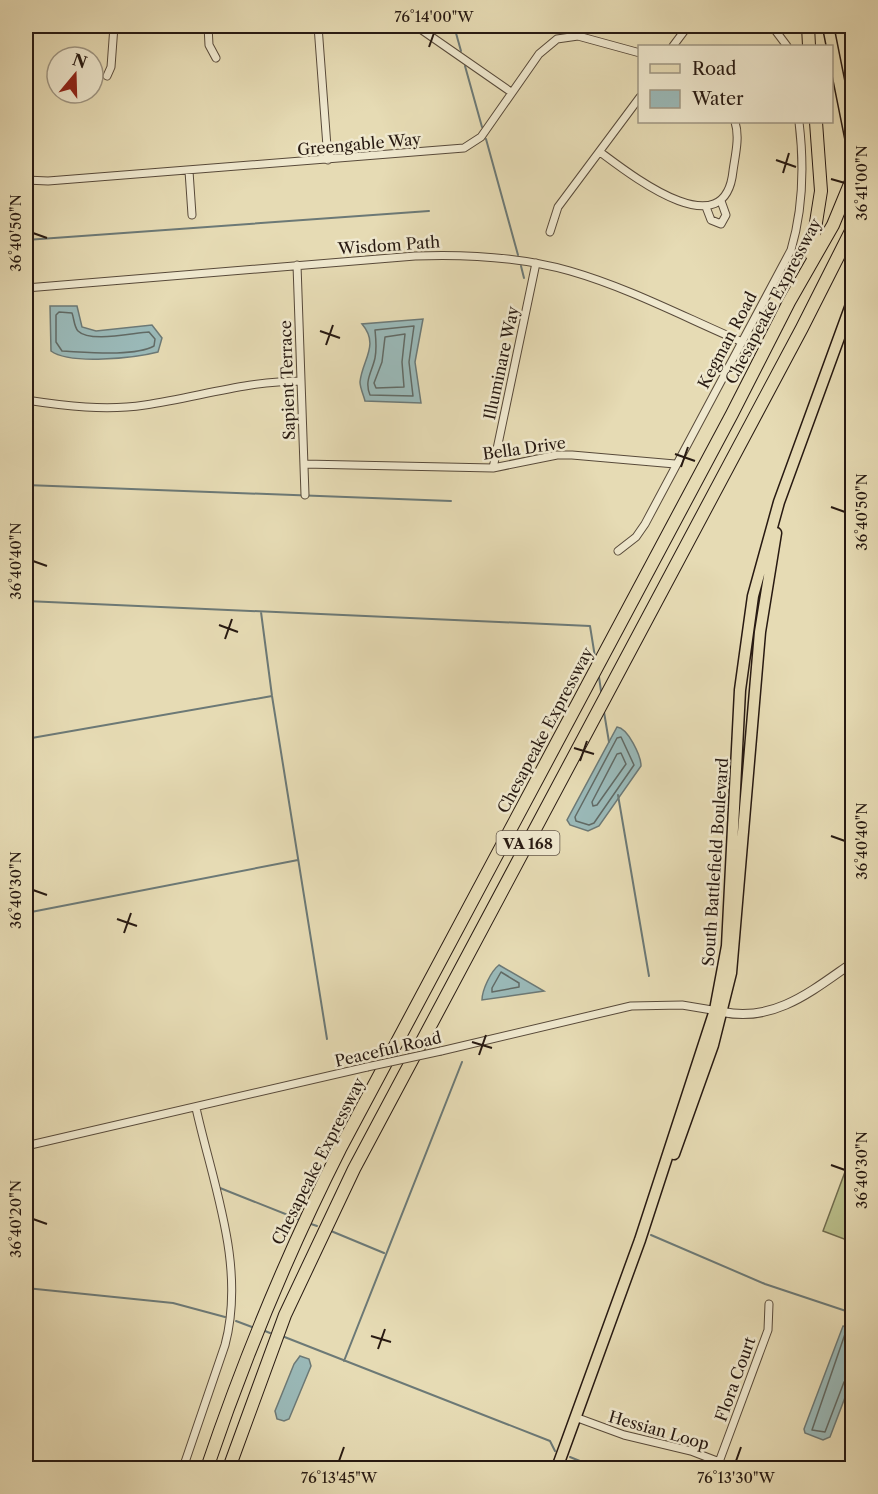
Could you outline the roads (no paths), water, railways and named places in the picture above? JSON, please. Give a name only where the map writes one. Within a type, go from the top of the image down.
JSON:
[{"type":"highway","points":[[808,26],[809,45]]},
{"type":"highway","points":[[789,302],[809,258],[818,221],[821,192],[816,123]]},
{"type":"highway","name":"Chesapeake Expressway","points":[[207,1468],[240,1372],[321,1188],[732,414],[789,302],[833,225],[852,178]]},
{"type":"highway","name":"VA 168","points":[[229,1468],[285,1315],[354,1169],[797,338],[852,229]]},
{"type":"main road","points":[[828,26],[832,45]]},
{"type":"main road","points":[[833,51],[852,146]]},
{"type":"main road","name":"South Battlefield Boulevard","points":[[719,1011],[727,946],[740,690],[746,630],[760,563],[852,302]]},
{"type":"main road","name":"South Battlefield Boulevard","points":[[557,1468],[640,1240],[646,1232],[701,1084],[734,948],[762,621],[773,546],[789,479]]},
{"type":"street","points":[[107,76],[111,67],[114,26]]},
{"type":"street","points":[[208,26],[208,45],[216,58]]},
{"type":"street","points":[[318,26],[328,160]]},
{"type":"street","points":[[416,26],[511,92]]},
{"type":"street","points":[[674,45],[688,26]]},
{"type":"street","points":[[772,26],[786,45]]},
{"type":"street","name":"Greengable Way","points":[[26,180],[48,181],[189,171],[470,146],[481,137],[511,92],[547,45],[563,36],[578,36],[638,53]]},
{"type":"street","points":[[550,232],[558,207],[638,98]]},
{"type":"street","points":[[600,152],[644,183],[693,205],[706,207],[721,201],[732,185],[737,132],[735,123]]},
{"type":"street","name":"Kegman Road","points":[[618,551],[636,537],[791,250],[797,230],[802,167],[799,123]]},
{"type":"street","points":[[189,171],[192,215]]},
{"type":"street","points":[[706,207],[711,220],[721,224],[726,215],[721,201]]},
{"type":"street","name":"Wisdom Path","points":[[26,288],[447,255],[536,263],[595,279],[740,341]]},
{"type":"street","name":"Illuminare Way","points":[[493,468],[536,263]]},
{"type":"street","name":"Sapient Terrace","points":[[297,265],[305,495]]},
{"type":"street","points":[[26,400],[97,407],[144,405],[251,383],[300,381]]},
{"type":"street","name":"Bella Drive","points":[[304,464],[493,468],[558,455],[675,464]]},
{"type":"street","points":[[852,549],[852,581]]},
{"type":"street","points":[[719,1011],[758,1015],[784,1007],[852,963]]},
{"type":"street","name":"Peaceful Road","points":[[26,1146],[631,1006],[682,1005],[719,1011]]},
{"type":"street","points":[[183,1468],[228,1334],[233,1294],[232,1264],[196,1108]]},
{"type":"street","name":"Flora Court","points":[[719,1462],[768,1330],[769,1304]]},
{"type":"street","name":"Hessian Loop","points":[[575,1417],[624,1436],[691,1450],[735,1468]]},
{"type":"water","points":[[50,306],[77,306],[82,327],[96,331],[152,325],[162,338],[158,352],[103,359],[72,358],[60,355],[51,351]]},
{"type":"water","points":[[423,319],[415,362],[421,403],[365,401],[360,382],[370,339],[362,324]]},
{"type":"water","points":[[617,727],[625,732],[633,743],[641,766],[599,826],[588,831],[570,825],[567,820]]},
{"type":"water","points":[[499,965],[544,991],[482,1000],[487,981]]},
{"type":"water","points":[[843,1326],[852,1328],[852,1379],[830,1437],[823,1440],[805,1433],[804,1429]]},
{"type":"water","points":[[300,1356],[309,1359],[311,1366],[289,1419],[284,1421],[277,1419],[275,1411],[294,1364]]},
{"type":"waterway","points":[[454,26],[461,51]]},
{"type":"waterway","points":[[465,66],[482,127]]},
{"type":"waterway","points":[[846,87],[852,92]]},
{"type":"waterway","points":[[486,139],[518,255]]},
{"type":"waterway","points":[[26,240],[429,211]]},
{"type":"waterway","points":[[521,266],[524,278]]},
{"type":"waterway","points":[[26,485],[451,501]]},
{"type":"waterway","points":[[26,601],[590,626],[595,657]]},
{"type":"waterway","points":[[261,612],[272,696],[327,1039]]},
{"type":"waterway","points":[[599,677],[601,691]]},
{"type":"waterway","points":[[26,739],[272,696]]},
{"type":"waterway","points":[[604,712],[609,742]]},
{"type":"waterway","points":[[618,795],[649,976]]},
{"type":"waterway","points":[[26,913],[298,860]]},
{"type":"waterway","points":[[344,1361],[462,1062]]},
{"type":"waterway","points":[[220,1188],[298,1219]]},
{"type":"waterway","points":[[311,1224],[317,1226]]},
{"type":"waterway","points":[[331,1231],[384,1253]]},
{"type":"waterway","points":[[651,1235],[765,1284],[852,1313]]},
{"type":"waterway","points":[[26,1288],[173,1303],[225,1317]]},
{"type":"waterway","points":[[236,1321],[252,1327]]},
{"type":"waterway","points":[[265,1331],[270,1333]]},
{"type":"waterway","points":[[282,1336],[550,1441],[555,1451]]},
{"type":"waterway","points":[[570,1457],[597,1468]]}]
